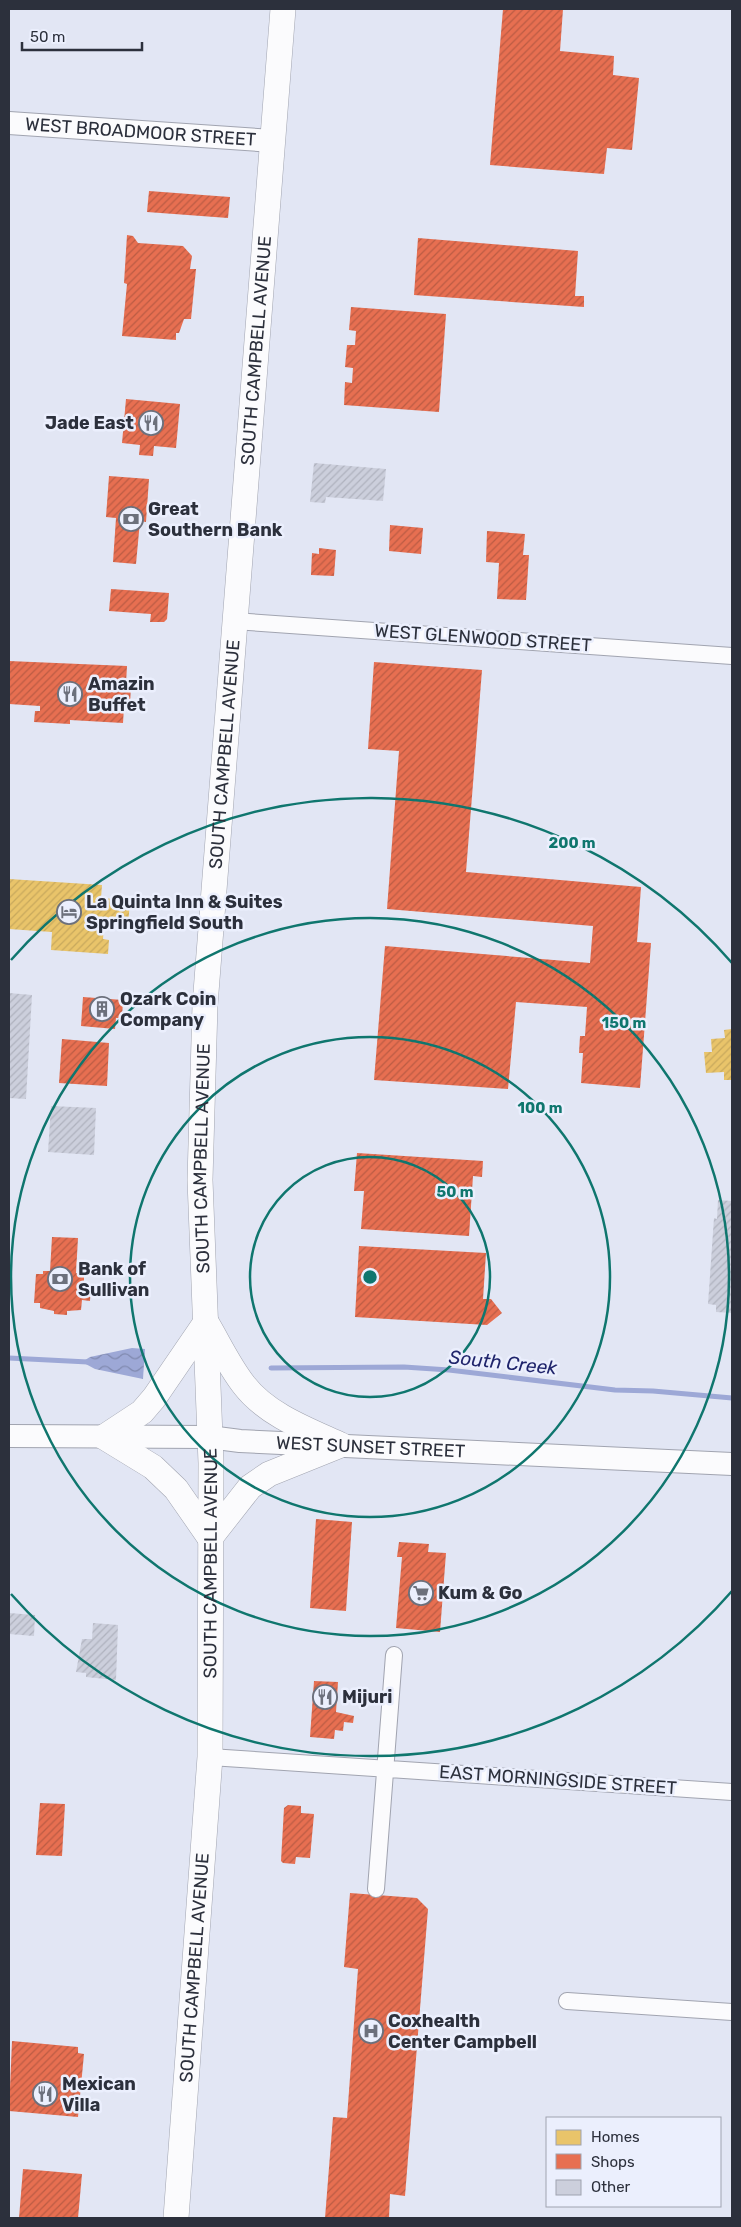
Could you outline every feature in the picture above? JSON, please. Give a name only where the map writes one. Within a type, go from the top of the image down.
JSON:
[{"type":"main road","name":"SOUTH CAMPBELL AVENUE","points":[[176,2218],[210,1757],[209,1438],[200,1180],[205,1005],[283,9]]},
{"type":"main road","name":"WEST BROADMOOR STREET","points":[[9,122],[272,141]]},
{"type":"main road","points":[[206,1322],[243,1384],[260,1402],[296,1424],[341,1446],[269,1474],[250,1487],[210,1538],[176,1489],[153,1467],[104,1437],[142,1412],[154,1398],[206,1322]]},
{"type":"main road","name":"WEST SUNSET STREET","points":[[9,1436],[209,1438],[732,1464]]},
{"type":"street","name":"WEST GLENWOOD STREET","points":[[234,621],[732,656]]},
{"type":"street","points":[[376,1889],[394,1656]]},
{"type":"street","name":"EAST MORNINGSIDE STREET","points":[[210,1757],[732,1792]]},
{"type":"street","points":[[567,2001],[732,2012]]},
{"type":"water","points":[[132,1348],[145,1349],[143,1379],[95,1369],[82,1362],[90,1357]]},
{"type":"building: Homes","name":"La Quinta Inn & Suites Springfield South","points":[[9,879],[102,885],[101,898],[130,900],[128,926],[104,924],[103,939],[109,940],[108,954],[51,950],[52,932],[9,929]]},
{"type":"building: Homes","points":[[732,1029],[732,1080],[724,1080],[724,1072],[706,1073],[704,1052],[712,1052],[711,1039],[725,1038],[724,1030]]},
{"type":"building: Shops","points":[[503,9],[563,9],[560,51],[614,56],[613,75],[639,78],[632,150],[607,148],[604,174],[490,165]]},
{"type":"building: Shops","points":[[149,191],[230,197],[228,218],[147,212]]},
{"type":"building: Shops","points":[[127,235],[133,236],[138,243],[183,246],[192,256],[190,269],[196,269],[191,319],[184,319],[179,333],[176,333],[176,340],[122,336],[127,284],[124,283]]},
{"type":"building: Shops","points":[[418,238],[578,251],[575,296],[584,296],[584,307],[414,295]]},
{"type":"building: Shops","points":[[351,307],[446,314],[439,412],[344,405],[345,382],[352,383],[353,368],[345,367],[347,345],[355,345],[356,331],[349,330]]},
{"type":"building: Shops","name":"Jade East","points":[[126,399],[180,404],[176,448],[154,446],[153,456],[139,455],[140,445],[122,443]]},
{"type":"building: Shops","name":"Great Southern Bank","points":[[109,476],[149,479],[146,522],[140,521],[136,564],[113,562],[116,518],[106,517]]},
{"type":"building: Shops","points":[[390,525],[423,528],[421,554],[389,551]]},
{"type":"building: Shops","points":[[487,531],[525,534],[523,555],[529,555],[526,600],[497,599],[499,563],[486,562]]},
{"type":"building: Shops","points":[[319,548],[336,550],[334,576],[311,575],[312,553],[319,554]]},
{"type":"building: Shops","points":[[111,589],[169,593],[167,619],[164,622],[150,622],[151,614],[109,611]]},
{"type":"building: Shops","name":"Amazin Buffet","points":[[9,661],[127,666],[126,683],[131,683],[130,707],[124,707],[123,723],[70,720],[70,724],[34,722],[35,711],[40,711],[40,706],[9,704]]},
{"type":"building: Shops","points":[[374,662],[482,670],[466,872],[641,887],[637,942],[651,943],[640,1088],[581,1083],[583,1053],[579,1053],[580,1036],[585,1036],[587,1007],[516,1002],[508,1089],[374,1080],[385,946],[590,963],[593,926],[387,909],[399,751],[368,749]]},
{"type":"building: Shops","name":"Ozark Coin Company","points":[[83,997],[123,1000],[122,1018],[116,1018],[115,1029],[81,1026]]},
{"type":"building: Shops","points":[[62,1039],[109,1043],[107,1086],[59,1083]]},
{"type":"building: Shops","points":[[357,1153],[483,1161],[482,1177],[473,1176],[469,1236],[361,1229],[364,1191],[354,1191]]},
{"type":"building: Shops","name":"Bank of Sullivan","points":[[52,1237],[78,1238],[76,1273],[84,1273],[84,1283],[91,1284],[90,1301],[82,1300],[81,1310],[67,1311],[67,1315],[54,1314],[54,1311],[40,1308],[40,1303],[34,1303],[36,1274],[50,1271]]},
{"type":"building: Shops","points":[[359,1246],[486,1253],[483,1299],[491,1299],[502,1313],[487,1325],[355,1317]]},
{"type":"building: Shops","points":[[316,1519],[352,1522],[346,1611],[310,1608]]},
{"type":"building: Shops","name":"Kum & Go","points":[[399,1542],[429,1544],[428,1552],[446,1553],[440,1632],[396,1628],[402,1557],[397,1557]]},
{"type":"building: Shops","name":"Mijuri","points":[[314,1681],[338,1682],[336,1712],[354,1716],[353,1723],[344,1722],[343,1731],[335,1730],[334,1739],[310,1737]]},
{"type":"building: Shops","points":[[40,1803],[65,1804],[62,1856],[36,1855]]},
{"type":"building: Shops","points":[[288,1805],[301,1806],[301,1813],[314,1814],[310,1858],[296,1857],[295,1864],[283,1863],[281,1861],[284,1808]]},
{"type":"building: Shops","points":[[350,1893],[417,1898],[428,1909],[405,2196],[390,2194],[389,2218],[325,2218],[333,2117],[347,2118],[358,1969],[344,1967]]},
{"type":"building: Shops","name":"Mexican Villa","points":[[12,2041],[78,2047],[78,2053],[84,2054],[78,2117],[9,2111]]},
{"type":"building: Shops","points":[[23,2169],[82,2174],[78,2218],[19,2218]]},
{"type":"building: Other","points":[[314,463],[386,469],[383,501],[326,497],[325,503],[310,502]]},
{"type":"building: Other","points":[[9,993],[32,995],[26,1099],[9,1098]]},
{"type":"building: Other","points":[[51,1106],[96,1108],[94,1155],[48,1152]]},
{"type":"building: Other","points":[[718,1200],[732,1201],[732,1313],[716,1312],[716,1305],[708,1304],[714,1218],[717,1219]]},
{"type":"building: Other","points":[[9,1613],[35,1615],[34,1636],[9,1634]]},
{"type":"building: Other","points":[[93,1623],[118,1625],[116,1680],[86,1677],[86,1673],[76,1672],[82,1639],[92,1639]]},
{"type":"waterway","name":"South Creek","points":[[9,1358],[88,1362]]},
{"type":"waterway","name":"South Creek","points":[[271,1368],[404,1367],[449,1370],[615,1390],[653,1391],[732,1398]]},
{"type":"place","name":"Jade East","points":[[151,423]]},
{"type":"place","name":"Great Southern Bank","points":[[131,519]]},
{"type":"place","name":"Amazin Buffet","points":[[70,694]]},
{"type":"place","name":"La Quinta Inn & Suites Springfield South","points":[[69,912]]},
{"type":"place","name":"Ozark Coin Company","points":[[102,1009]]},
{"type":"place","name":"Bank of Sullivan","points":[[60,1279]]},
{"type":"place","name":"Kum & Go","points":[[421,1593]]},
{"type":"place","name":"Mijuri","points":[[325,1697]]},
{"type":"place","name":"Coxhealth Center Campbell","points":[[371,2031]]},
{"type":"place","name":"Mexican Villa","points":[[45,2094]]}]
